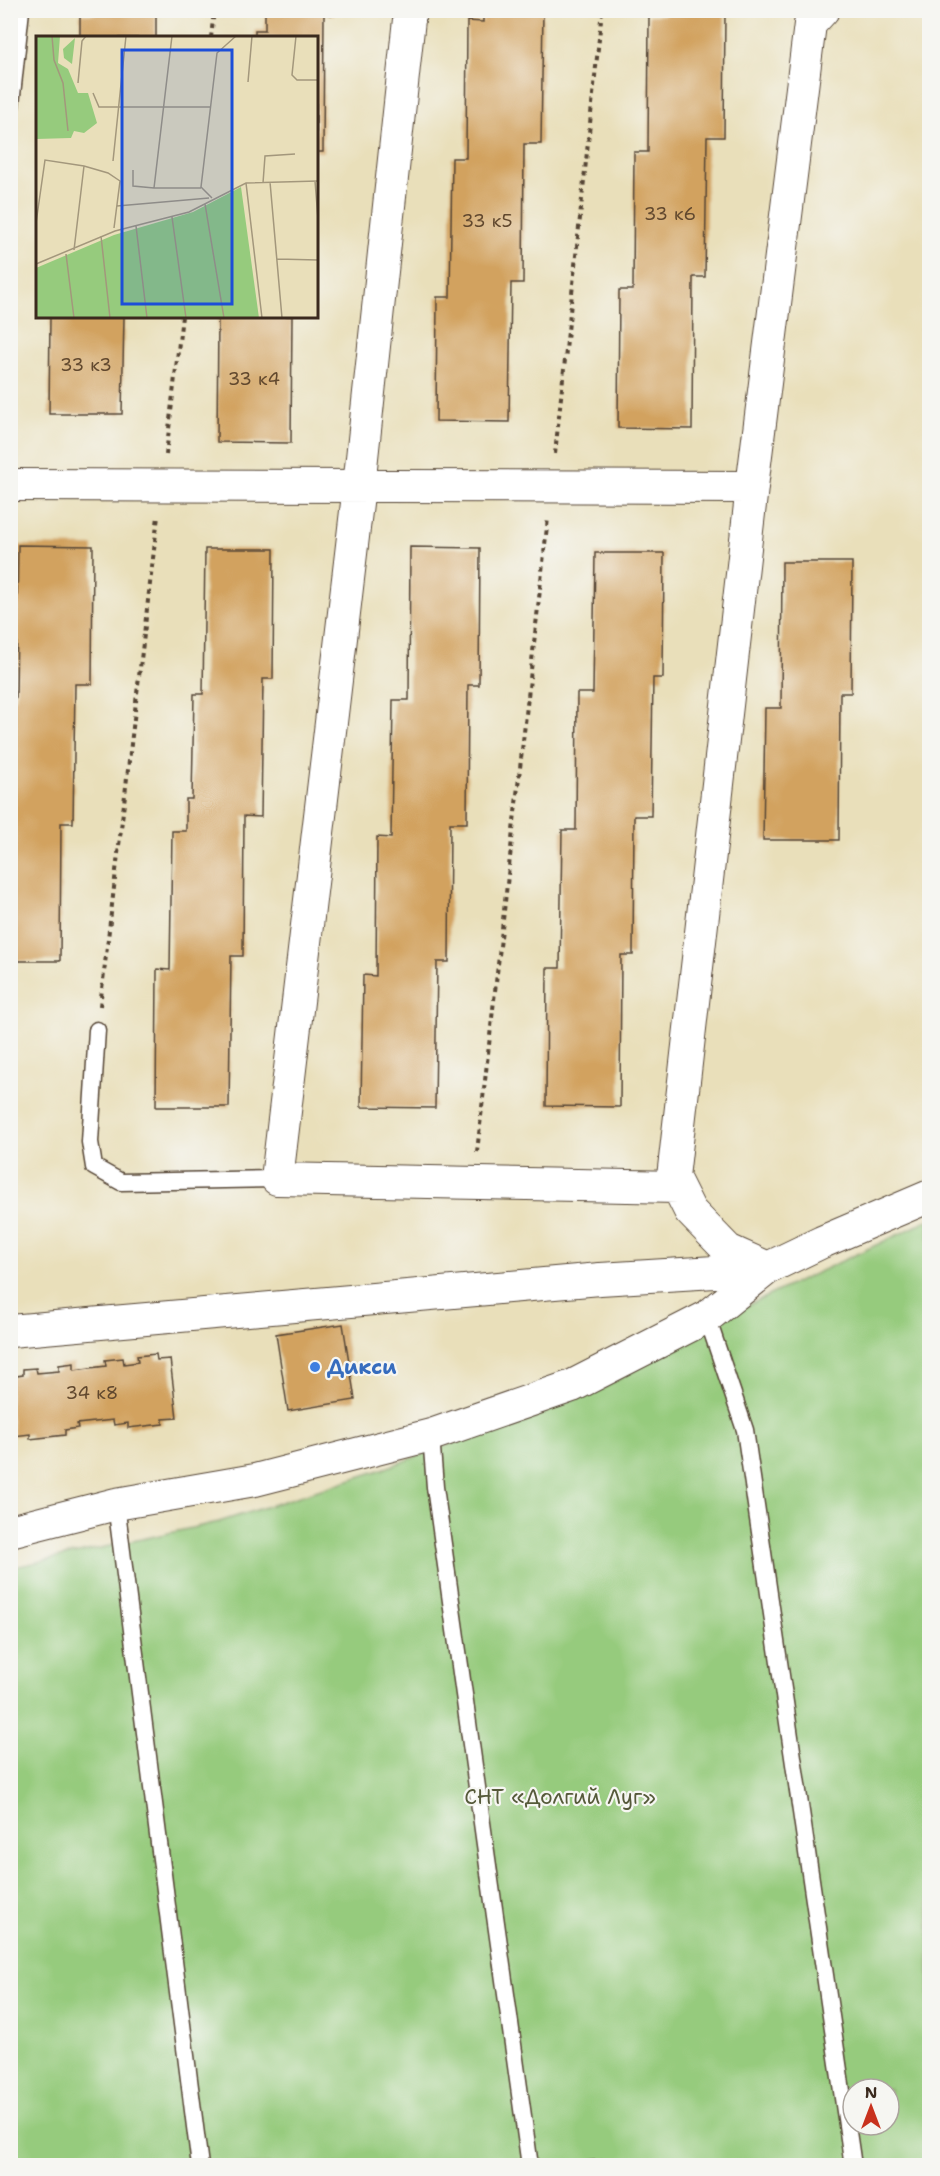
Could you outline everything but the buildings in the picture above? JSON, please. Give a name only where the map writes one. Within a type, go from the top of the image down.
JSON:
[{"type":"street","points":[[410,10],[358,486],[277,1179],[678,1187]]},
{"type":"street","points":[[768,1268],[728,1250],[690,1211],[673,1177],[752,487],[810,24],[823,10]]},
{"type":"street","points":[[10,485],[752,487]]},
{"type":"street","points":[[10,1531],[116,1504],[255,1480],[431,1435],[572,1386],[706,1317],[768,1268],[822,1242],[930,1196]]},
{"type":"street","points":[[10,1331],[600,1279],[768,1268]]},
{"type":"lane","points":[[10,114],[21,10]]},
{"type":"lane","points":[[97,1030],[90,1142],[94,1167],[121,1182],[277,1179]]},
{"type":"lane","points":[[706,1317],[746,1430],[853,2166]]},
{"type":"lane","points":[[431,1435],[435,1487],[530,2166]]},
{"type":"lane","points":[[116,1504],[200,2166]]},
{"type":"path","points":[[211,36],[214,10]]},
{"type":"path","points":[[474,1182],[552,486],[602,10]]},
{"type":"path","points":[[97,1030],[182,318]]},
{"type":"green space","name":"СНТ «Долгий Луг»","points":[[929,1220],[929,2165],[11,2165],[10,1568],[219,1522],[383,1469],[603,1388],[740,1309]]},
{"type":"place","name":"Дикси","points":[[315,1367]]}]
